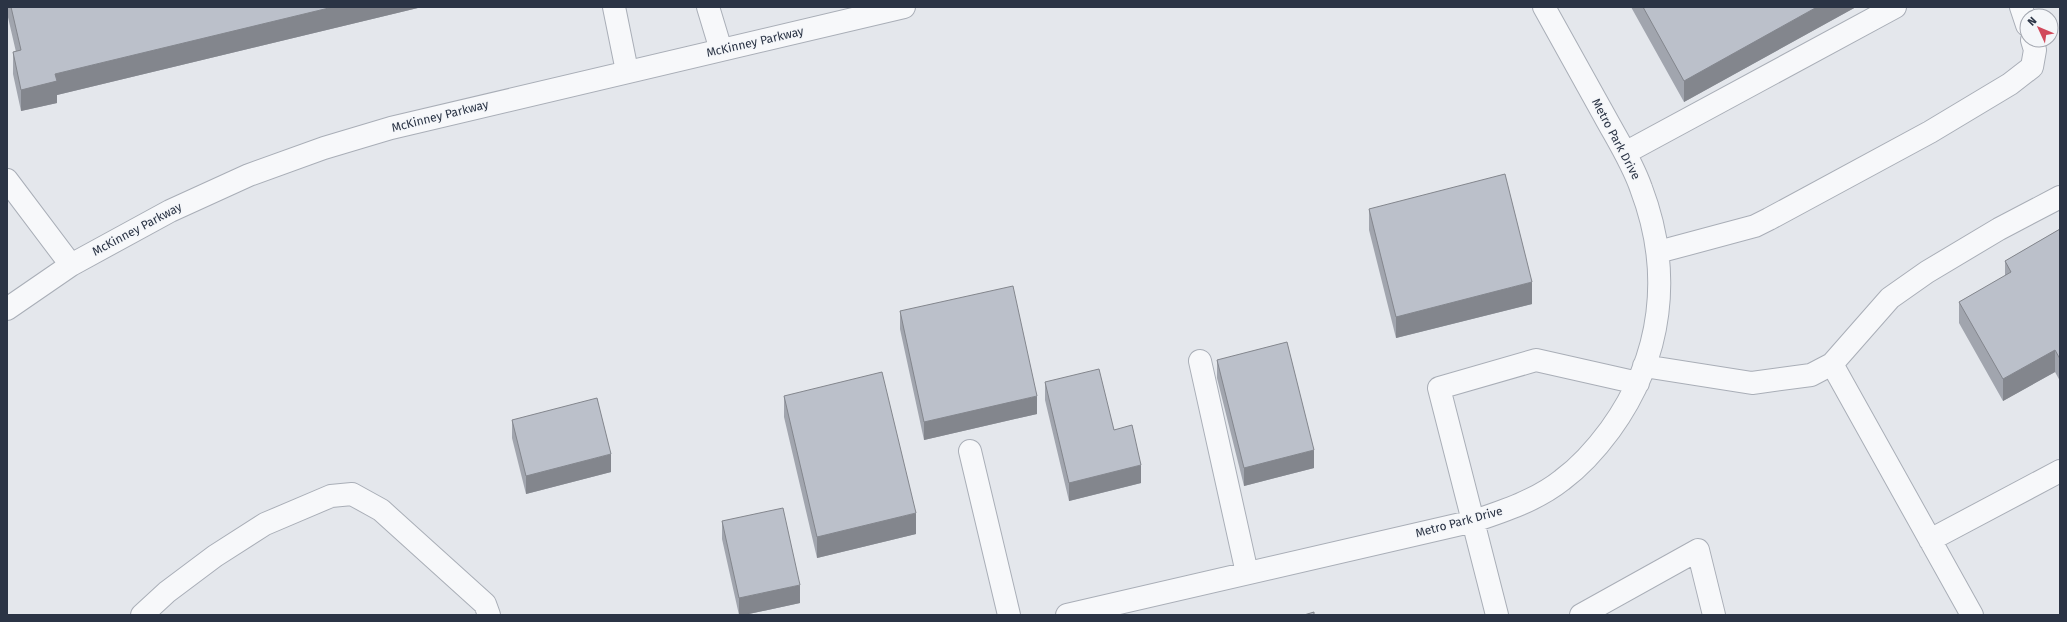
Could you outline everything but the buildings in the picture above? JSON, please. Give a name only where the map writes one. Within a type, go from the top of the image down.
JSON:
[{"type":"street","points":[[614,7],[628,71]]},
{"type":"street","points":[[708,7],[721,50]]},
{"type":"street","name":"McKinney Parkway","points":[[7,309],[71,265],[170,211],[249,175],[324,148],[391,128],[904,7]]},
{"type":"street","name":"Metro Park Drive","points":[[1067,615],[1474,521],[1504,511],[1535,497],[1562,481],[1582,463],[1602,440],[1622,413],[1641,375],[1650,352],[1657,319],[1660,283],[1658,252],[1651,219],[1641,188],[1625,153],[1544,7]]},
{"type":"street","points":[[1625,153],[1896,7]]},
{"type":"street","points":[[1658,252],[1755,226],[1930,132],[2010,84],[2032,67],[2034,48]]},
{"type":"street","points":[[7,180],[71,265]]},
{"type":"street","points":[[1497,615],[1439,388],[1536,360],[1641,375],[1752,383],[1812,375],[1832,364],[1890,298],[1927,272],[1986,237],[2060,197]]},
{"type":"street","points":[[1200,360],[1247,573]]},
{"type":"street","points":[[1832,364],[1972,615]]},
{"type":"street","points":[[970,451],[1009,615]]},
{"type":"street","points":[[1930,540],[2060,471]]},
{"type":"street","points":[[142,615],[167,592],[215,556],[266,524],[331,496],[352,494],[381,510],[485,604],[488,615]]},
{"type":"street","points":[[1581,615],[1698,550],[1714,615]]}]
